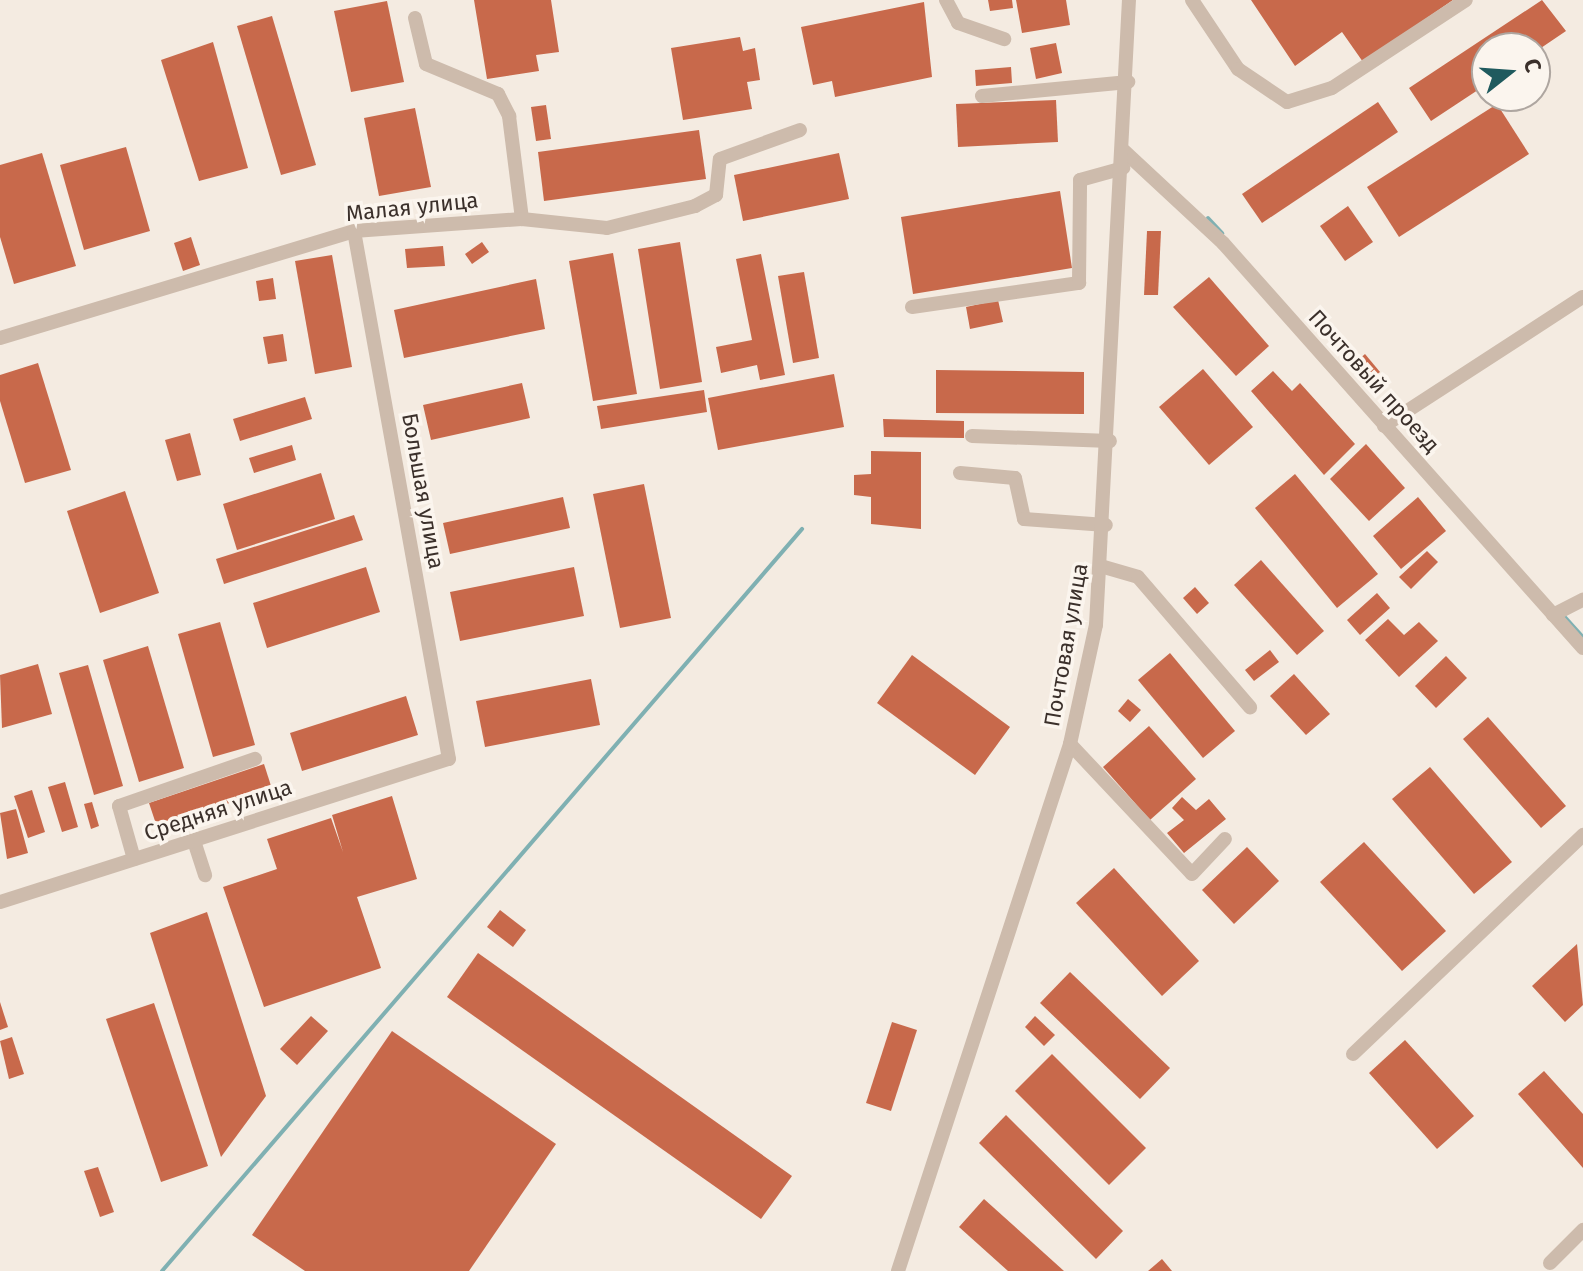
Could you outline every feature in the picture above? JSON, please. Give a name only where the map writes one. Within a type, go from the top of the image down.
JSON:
[{"type":"street","points":[[946,0],[958,23],[1004,39]]},
{"type":"street","name":"Почтовая улица","points":[[898,1271],[1070,744],[1104,567],[1128,82],[1129,0]]},
{"type":"street","points":[[1192,0],[1238,69],[1287,102],[1332,88],[1466,0]]},
{"type":"street","points":[[415,18],[426,64],[498,94],[509,116],[522,219]]},
{"type":"street","points":[[982,96],[1128,82]]},
{"type":"street","name":"Малая улица","points":[[0,338],[354,231],[522,219],[607,228],[695,206],[716,195],[720,159],[800,130]]},
{"type":"street","name":"Почтовый проезд","points":[[1124,151],[1223,243],[1583,648]]},
{"type":"street","points":[[912,307],[1079,283],[1080,180],[1123,168]]},
{"type":"street","name":"Большая улица","points":[[354,231],[449,759]]},
{"type":"street","points":[[1384,426],[1583,297]]},
{"type":"street","points":[[972,436],[1110,441]]},
{"type":"street","points":[[960,473],[1015,478],[1024,519],[1106,525]]},
{"type":"street","points":[[1104,567],[1138,577],[1250,707]]},
{"type":"street","points":[[1553,615],[1583,600]]},
{"type":"street","points":[[1070,744],[1192,874],[1225,839]]},
{"type":"street","points":[[134,859],[119,806],[255,759]]},
{"type":"street","name":"Средняя улица","points":[[0,902],[449,759]]},
{"type":"street","points":[[1353,1054],[1583,835]]},
{"type":"street","points":[[194,841],[205,875]]},
{"type":"street","points":[[1550,1263],[1583,1230]]},
{"type":"building","points":[[474,0],[551,0],[559,52],[536,55],[539,71],[487,79]]},
{"type":"building","points":[[988,0],[1012,0],[1013,8],[990,11]]},
{"type":"building","points":[[1016,0],[1066,0],[1070,25],[1022,33]]},
{"type":"building","points":[[1251,0],[1453,0],[1363,62],[1342,32],[1295,66]]},
{"type":"building","points":[[1542,0],[1566,31],[1551,41],[1551,32],[1494,32]]},
{"type":"building","points":[[387,1],[404,82],[351,92],[334,11]]},
{"type":"building","points":[[924,2],[932,77],[835,97],[832,81],[813,85],[801,27]]},
{"type":"building","points":[[272,16],[316,165],[281,175],[237,26]]},
{"type":"building","points":[[740,37],[743,51],[755,48],[760,80],[747,82],[752,109],[683,120],[671,48]]},
{"type":"building","points":[[213,42],[248,168],[199,181],[161,60]]},
{"type":"building","points":[[1056,43],[1062,73],[1036,79],[1030,48]]},
{"type":"building","points":[[1471,47],[1471,95],[1431,121],[1409,88]]},
{"type":"building","points":[[1011,67],[1012,83],[976,86],[975,70]]},
{"type":"building","points":[[1056,100],[1058,142],[958,147],[956,104]]},
{"type":"building","points":[[1378,102],[1398,132],[1262,223],[1242,194]]},
{"type":"building","points":[[546,105],[551,139],[536,141],[531,107]]},
{"type":"building","points":[[415,108],[431,187],[379,196],[364,118]]},
{"type":"building","points":[[1484,112],[1502,112],[1529,154],[1399,237],[1367,187]]},
{"type":"building","points":[[699,130],[706,179],[544,201],[538,152]]},
{"type":"building","points":[[126,147],[150,231],[84,250],[60,165]]},
{"type":"building","points":[[42,153],[76,266],[14,284],[0,237],[0,165]]},
{"type":"building","points":[[839,153],[849,199],[743,221],[734,175]]},
{"type":"building","points":[[1060,191],[1072,268],[913,294],[901,217]]},
{"type":"building","points":[[1348,206],[1373,242],[1345,261],[1320,226]]},
{"type":"building","points":[[1147,231],[1161,231],[1158,295],[1144,295]]},
{"type":"building","points":[[191,237],[200,265],[183,271],[174,243]]},
{"type":"building","points":[[482,242],[489,252],[472,264],[465,254]]},
{"type":"building","points":[[680,242],[702,382],[660,389],[638,249]]},
{"type":"building","points":[[443,246],[445,266],[407,268],[405,249]]},
{"type":"building","points":[[613,253],[637,394],[593,401],[569,261]]},
{"type":"building","points":[[761,254],[785,375],[760,380],[757,365],[721,373],[716,347],[752,340],[736,259]]},
{"type":"building","points":[[332,255],[352,367],[315,374],[295,261]]},
{"type":"building","points":[[804,272],[819,358],[793,363],[778,276]]},
{"type":"building","points":[[1209,277],[1269,346],[1236,376],[1173,307]]},
{"type":"building","points":[[273,278],[276,299],[259,301],[256,281]]},
{"type":"building","points":[[536,279],[545,329],[404,358],[394,310]]},
{"type":"building","points":[[998,300],[1003,322],[970,329],[966,307]]},
{"type":"building","points":[[283,334],[287,361],[268,364],[263,337]]},
{"type":"building","points":[[1365,354],[1380,372],[1371,379],[1357,361]]},
{"type":"building","points":[[38,363],[71,470],[25,483],[0,401],[0,375]]},
{"type":"building","points":[[1203,369],[1253,427],[1209,465],[1159,407]]},
{"type":"building","points":[[936,370],[1084,372],[1084,414],[936,413]]},
{"type":"building","points":[[1273,371],[1292,391],[1300,383],[1355,444],[1324,475],[1251,391]]},
{"type":"building","points":[[834,374],[844,427],[718,450],[708,398]]},
{"type":"building","points":[[522,383],[530,418],[431,440],[423,405]]},
{"type":"building","points":[[704,390],[707,412],[601,429],[597,406]]},
{"type":"building","points":[[305,397],[312,419],[240,441],[233,419]]},
{"type":"building","points":[[883,419],[964,421],[964,438],[884,437]]},
{"type":"building","points":[[190,433],[201,475],[177,481],[165,440]]},
{"type":"building","points":[[1366,444],[1405,488],[1369,521],[1330,479]]},
{"type":"building","points":[[292,445],[296,460],[254,473],[249,458]]},
{"type":"building","points":[[871,451],[921,452],[921,529],[871,524],[871,497],[854,495],[854,475],[871,474]]},
{"type":"building","points":[[321,473],[335,519],[237,550],[223,504]]},
{"type":"building","points":[[1295,474],[1378,574],[1337,608],[1255,508]]},
{"type":"building","points":[[644,484],[671,618],[620,628],[593,494]]},
{"type":"building","points":[[125,491],[159,593],[100,613],[67,511]]},
{"type":"building","points":[[563,497],[570,528],[450,554],[443,523]]},
{"type":"building","points":[[1418,497],[1446,531],[1401,569],[1373,536]]},
{"type":"building","points":[[354,515],[363,540],[224,584],[216,559]]},
{"type":"building","points":[[1427,551],[1438,562],[1411,589],[1399,577]]},
{"type":"building","points":[[1261,560],[1324,631],[1297,655],[1234,585]]},
{"type":"building","points":[[366,567],[380,612],[267,648],[253,603]]},
{"type":"building","points":[[574,567],[584,616],[460,641],[450,592]]},
{"type":"building","points":[[1195,587],[1209,603],[1197,614],[1183,598]]},
{"type":"building","points":[[1377,593],[1390,608],[1360,635],[1347,620]]},
{"type":"building","points":[[1388,619],[1404,635],[1419,622],[1438,641],[1399,677],[1365,640]]},
{"type":"building","points":[[220,622],[255,745],[213,757],[178,634]]},
{"type":"building","points":[[148,646],[184,768],[139,782],[103,660]]},
{"type":"building","points":[[1270,650],[1279,662],[1254,681],[1245,670]]},
{"type":"building","points":[[1170,653],[1235,731],[1203,758],[1138,680]]},
{"type":"building","points":[[912,655],[1010,727],[975,775],[877,703]]},
{"type":"building","points":[[1446,656],[1467,678],[1436,708],[1415,686]]},
{"type":"building","points":[[38,664],[52,714],[2,728],[0,675]]},
{"type":"building","points":[[88,665],[123,786],[94,795],[59,673]]},
{"type":"building","points":[[1294,674],[1330,714],[1306,735],[1270,696]]},
{"type":"building","points":[[591,679],[600,725],[485,747],[476,701]]},
{"type":"building","points":[[406,696],[418,735],[302,771],[290,733]]},
{"type":"building","points":[[1128,699],[1141,710],[1130,722],[1118,711]]},
{"type":"building","points":[[1488,717],[1566,806],[1541,828],[1463,739]]},
{"type":"building","points":[[1149,726],[1196,779],[1150,820],[1103,767]]},
{"type":"building","points":[[264,764],[272,789],[157,827],[149,803]]},
{"type":"building","points":[[1430,767],[1512,862],[1474,894],[1392,799]]},
{"type":"building","points":[[65,782],[78,827],[62,832],[48,787]]},
{"type":"building","points":[[32,790],[45,832],[28,838],[14,796]]},
{"type":"building","points":[[392,796],[417,879],[357,897],[381,968],[264,1007],[223,887],[277,869],[267,839],[331,818],[343,852],[332,815]]},
{"type":"building","points":[[1182,797],[1196,810],[1209,799],[1226,819],[1184,853],[1167,833],[1184,820],[1172,808]]},
{"type":"building","points":[[92,802],[99,826],[91,829],[84,804]]},
{"type":"building","points":[[16,809],[28,853],[7,859],[0,813]]},
{"type":"building","points":[[1364,842],[1446,931],[1402,971],[1320,882]]},
{"type":"building","points":[[1247,847],[1279,881],[1234,924],[1202,890]]},
{"type":"building","points":[[1114,868],[1199,961],[1162,996],[1076,903]]},
{"type":"building","points":[[500,910],[526,930],[513,947],[487,927]]},
{"type":"building","points":[[207,912],[266,1096],[221,1157],[150,933]]},
{"type":"building","points":[[1577,944],[1583,1005],[1565,1022],[1532,986]]},
{"type":"building","points":[[478,953],[792,1176],[761,1219],[447,997]]},
{"type":"building","points":[[1070,972],[1170,1068],[1140,1099],[1040,1003]]},
{"type":"building","points":[[0,1002],[8,1027],[0,1030]]},
{"type":"building","points":[[154,1003],[208,1166],[161,1182],[106,1019]]},
{"type":"building","points":[[311,1016],[328,1031],[297,1065],[280,1049]]},
{"type":"building","points":[[1035,1016],[1055,1035],[1044,1046],[1025,1027]]},
{"type":"building","points":[[892,1022],[917,1030],[891,1111],[866,1103]]},
{"type":"building","points":[[392,1031],[556,1144],[469,1271],[305,1271],[252,1235]]},
{"type":"building","points":[[12,1037],[24,1074],[9,1079],[0,1041]]},
{"type":"building","points":[[1405,1040],[1474,1116],[1437,1149],[1369,1073]]},
{"type":"building","points":[[1052,1054],[1146,1148],[1109,1185],[1015,1091]]},
{"type":"building","points":[[1544,1071],[1583,1114],[1583,1168],[1518,1094]]},
{"type":"building","points":[[1006,1115],[1123,1231],[1096,1259],[979,1143]]},
{"type":"building","points":[[98,1167],[114,1212],[100,1217],[84,1171]]},
{"type":"building","points":[[984,1199],[1064,1271],[1008,1271],[959,1227]]},
{"type":"building","points":[[1162,1259],[1172,1271],[1148,1271]]},
{"type":"waterway","points":[[1208,218],[1222,233]]},
{"type":"waterway","points":[[162,1271],[802,529]]},
{"type":"waterway","points":[[1563,615],[1583,637]]}]
